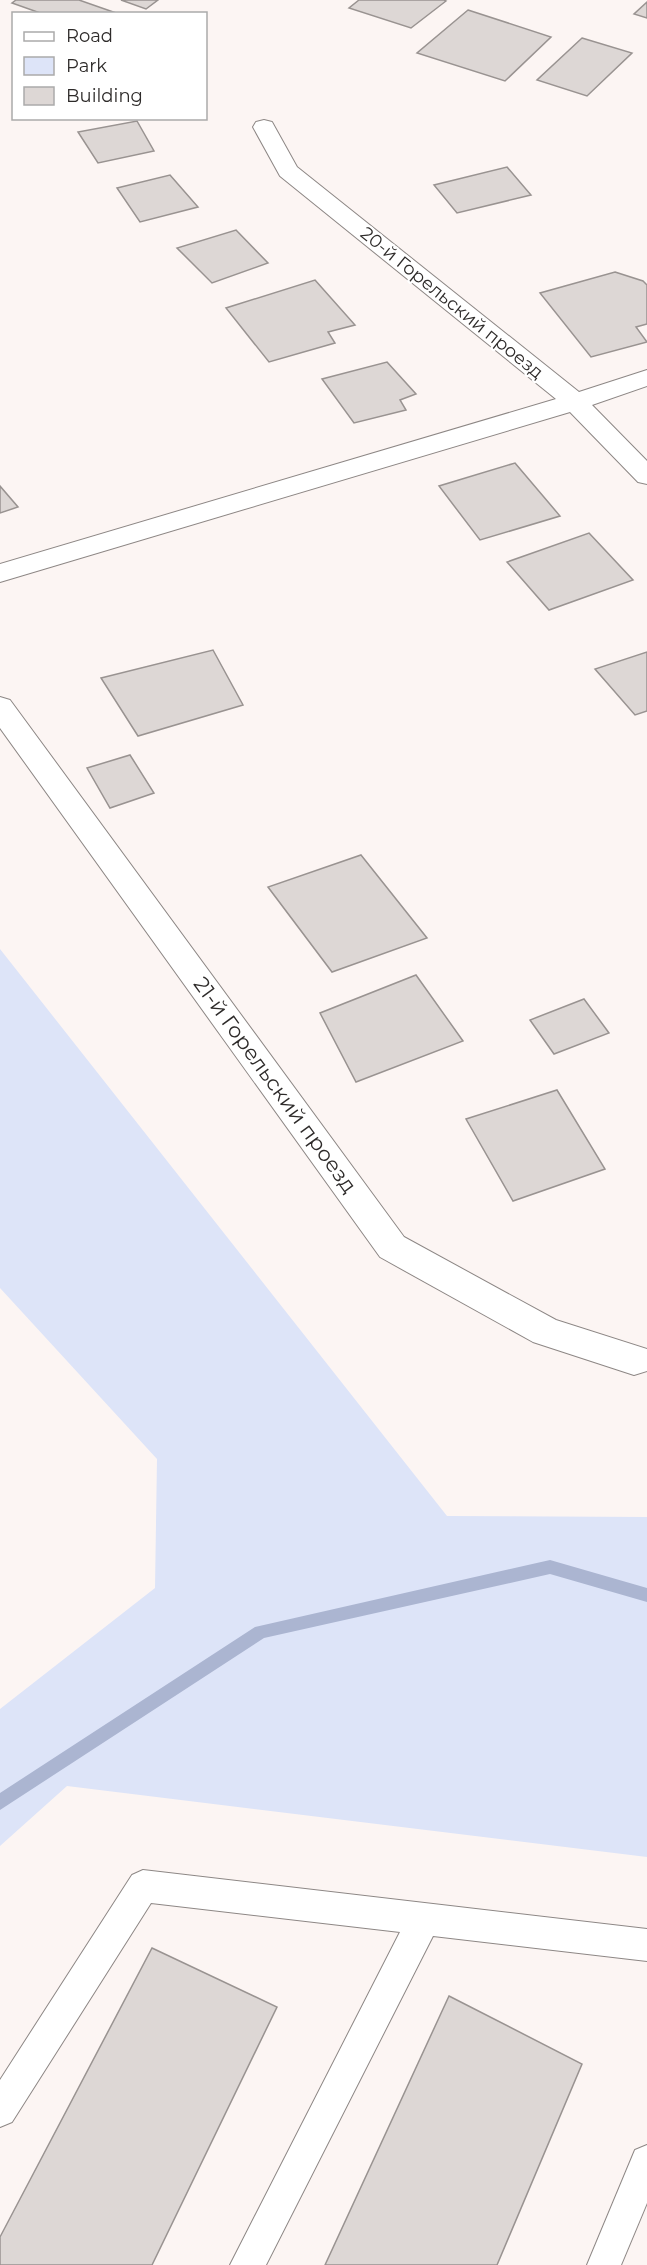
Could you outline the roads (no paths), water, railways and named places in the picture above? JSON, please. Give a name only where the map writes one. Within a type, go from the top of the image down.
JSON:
[{"type":"street","name":"20-й Горельский проезд","points":[[264,127],[288,171],[575,402],[647,476]]},
{"type":"street","points":[[0,573],[575,402],[647,378]]},
{"type":"street","name":"21-й Горельский проезд","points":[[0,707],[392,1247],[545,1330],[634,1360]]},
{"type":"lane","points":[[0,2110],[144,1886],[647,1945]]},
{"type":"lane","points":[[247,2265],[424,1919]]},
{"type":"lane","points":[[604,2265],[647,2162]]},
{"type":"waterway","points":[[0,1802],[261,1632],[550,1567],[647,1595]]}]
